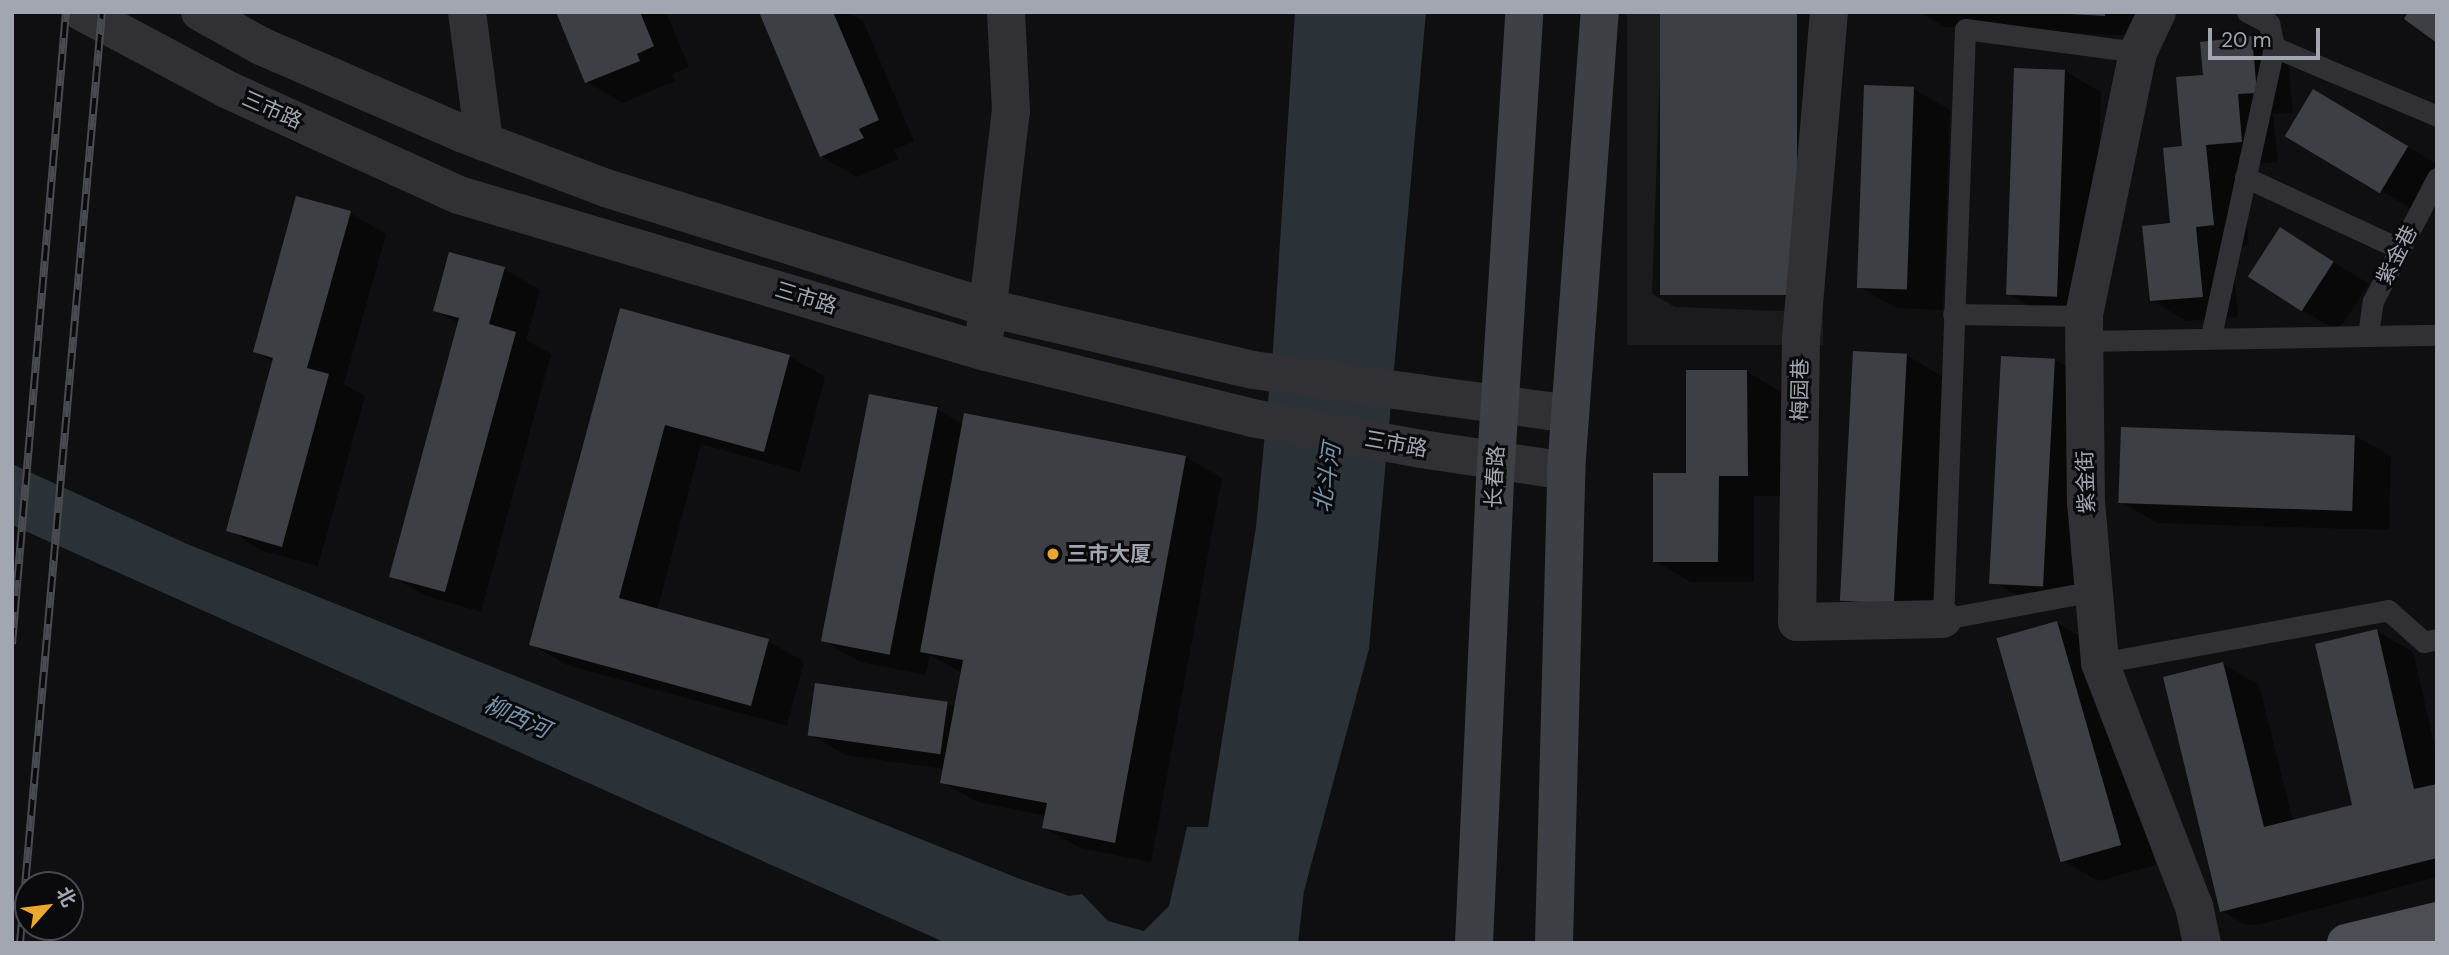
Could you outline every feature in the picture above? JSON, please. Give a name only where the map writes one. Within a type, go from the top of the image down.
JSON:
[{"type":"main road","name":"长春路","points":[[1474,943],[1499,406],[1524,12]]},
{"type":"main road","points":[[1555,943],[1566,471],[1600,12]]},
{"type":"main road","points":[[2346,943],[2437,921]]},
{"type":"street","name":"三市路","points":[[82,12],[226,89],[459,195],[982,351],[1252,418],[1496,463],[1566,471]]},
{"type":"street","points":[[200,12],[261,46],[484,142],[606,188],[988,308],[1253,370],[1570,414]]},
{"type":"street","points":[[467,12],[484,142]]},
{"type":"street","points":[[982,351],[1011,111],[1006,12]]},
{"type":"street","name":"梅园巷","points":[[1829,12],[1801,338],[1797,622],[1943,619]]},
{"type":"street","name":"紫金街","points":[[2157,12],[2137,52],[2083,328],[2086,502],[2100,663],[2193,906],[2202,943]]},
{"type":"lane","points":[[2211,335],[2274,47],[2269,23],[2247,12]]},
{"type":"lane","points":[[2094,591],[1943,619],[1965,29],[2137,52]]},
{"type":"lane","points":[[2274,47],[2437,116]]},
{"type":"lane","points":[[2245,177],[2400,249]]},
{"type":"lane","name":"紫金巷","points":[[2368,335],[2373,302],[2437,178]]},
{"type":"lane","points":[[1953,314],[2083,328],[2211,335],[2437,335]]},
{"type":"lane","points":[[2100,663],[2388,610],[2424,642],[2437,639]]},
{"type":"shaded area","points":[[1627,12],[1823,12],[1823,345],[1627,345]]},
{"type":"water","points":[[1295,12],[1426,12],[1369,649],[1304,891],[1298,943],[946,943],[12,525],[12,464],[187,544],[1020,879],[1069,896],[1082,894],[1108,921],[1144,931],[1169,906],[1187,827],[1208,827],[1256,527],[1273,350]]},
{"type":"building","points":[[556,12],[640,12],[654,46],[637,54],[640,61],[585,83]]},
{"type":"building","points":[[759,12],[833,12],[879,120],[859,129],[864,138],[820,157]]},
{"type":"building","points":[[1660,12],[1797,12],[1797,295],[1660,295]]},
{"type":"building","points":[[2105,12],[2105,16],[2070,14]]},
{"type":"building","points":[[2408,12],[2437,12],[2437,43],[2404,19]]},
{"type":"building","points":[[2252,36],[2257,93],[2238,94],[2242,142],[2206,145],[2214,225],[2196,227],[2203,297],[2150,301],[2142,226],[2170,223],[2163,148],[2182,146],[2176,77],[2203,75],[2200,42]]},
{"type":"building","points":[[2014,68],[2065,70],[2057,297],[2006,295]]},
{"type":"building","points":[[1864,85],[1914,87],[1907,290],[1857,288]]},
{"type":"building","points":[[2313,89],[2408,146],[2380,193],[2285,136]]},
{"type":"building","points":[[296,196],[351,211],[307,368],[329,374],[282,547],[226,531],[273,358],[253,352]]},
{"type":"building","points":[[2280,227],[2334,262],[2302,311],[2248,276]]},
{"type":"building","points":[[449,252],[505,267],[489,324],[516,332],[445,592],[389,577],[459,318],[433,311]]},
{"type":"building","points":[[620,308],[790,355],[764,452],[665,425],[619,598],[769,639],[751,706],[529,645]]},
{"type":"building","points":[[1853,351],[1907,354],[1894,603],[1840,601]]},
{"type":"building","points":[[2001,356],[2055,359],[2043,587],[1989,584]]},
{"type":"building","points":[[1686,370],[1747,370],[1748,476],[1719,476],[1718,562],[1653,562],[1653,473],[1686,473]]},
{"type":"building","points":[[869,394],[938,407],[890,655],[821,641]]},
{"type":"building","name":"三市大厦","points":[[964,413],[1186,456],[1115,843],[1042,828],[1047,803],[940,783],[963,660],[920,652]]},
{"type":"building","points":[[2121,427],[2355,435],[2352,511],[2118,503]]},
{"type":"building","points":[[2057,621],[2121,845],[2061,862],[1996,638]]},
{"type":"building","points":[[2377,629],[2414,789],[2437,784],[2437,858],[2220,912],[2163,677],[2223,662],[2264,827],[2352,805],[2315,644]]},
{"type":"building","points":[[815,683],[948,702],[940,754],[808,735]]},
{"type":"railway","points":[[12,644],[66,12]]},
{"type":"railway","points":[[20,943],[102,12]]},
{"type":"place","name":"三市大厦","points":[[1053,554]]},
{"type":"water label","name":"北斗河","points":[[1327,478]]},
{"type":"water label","name":"柳西河","points":[[517,717]]}]
